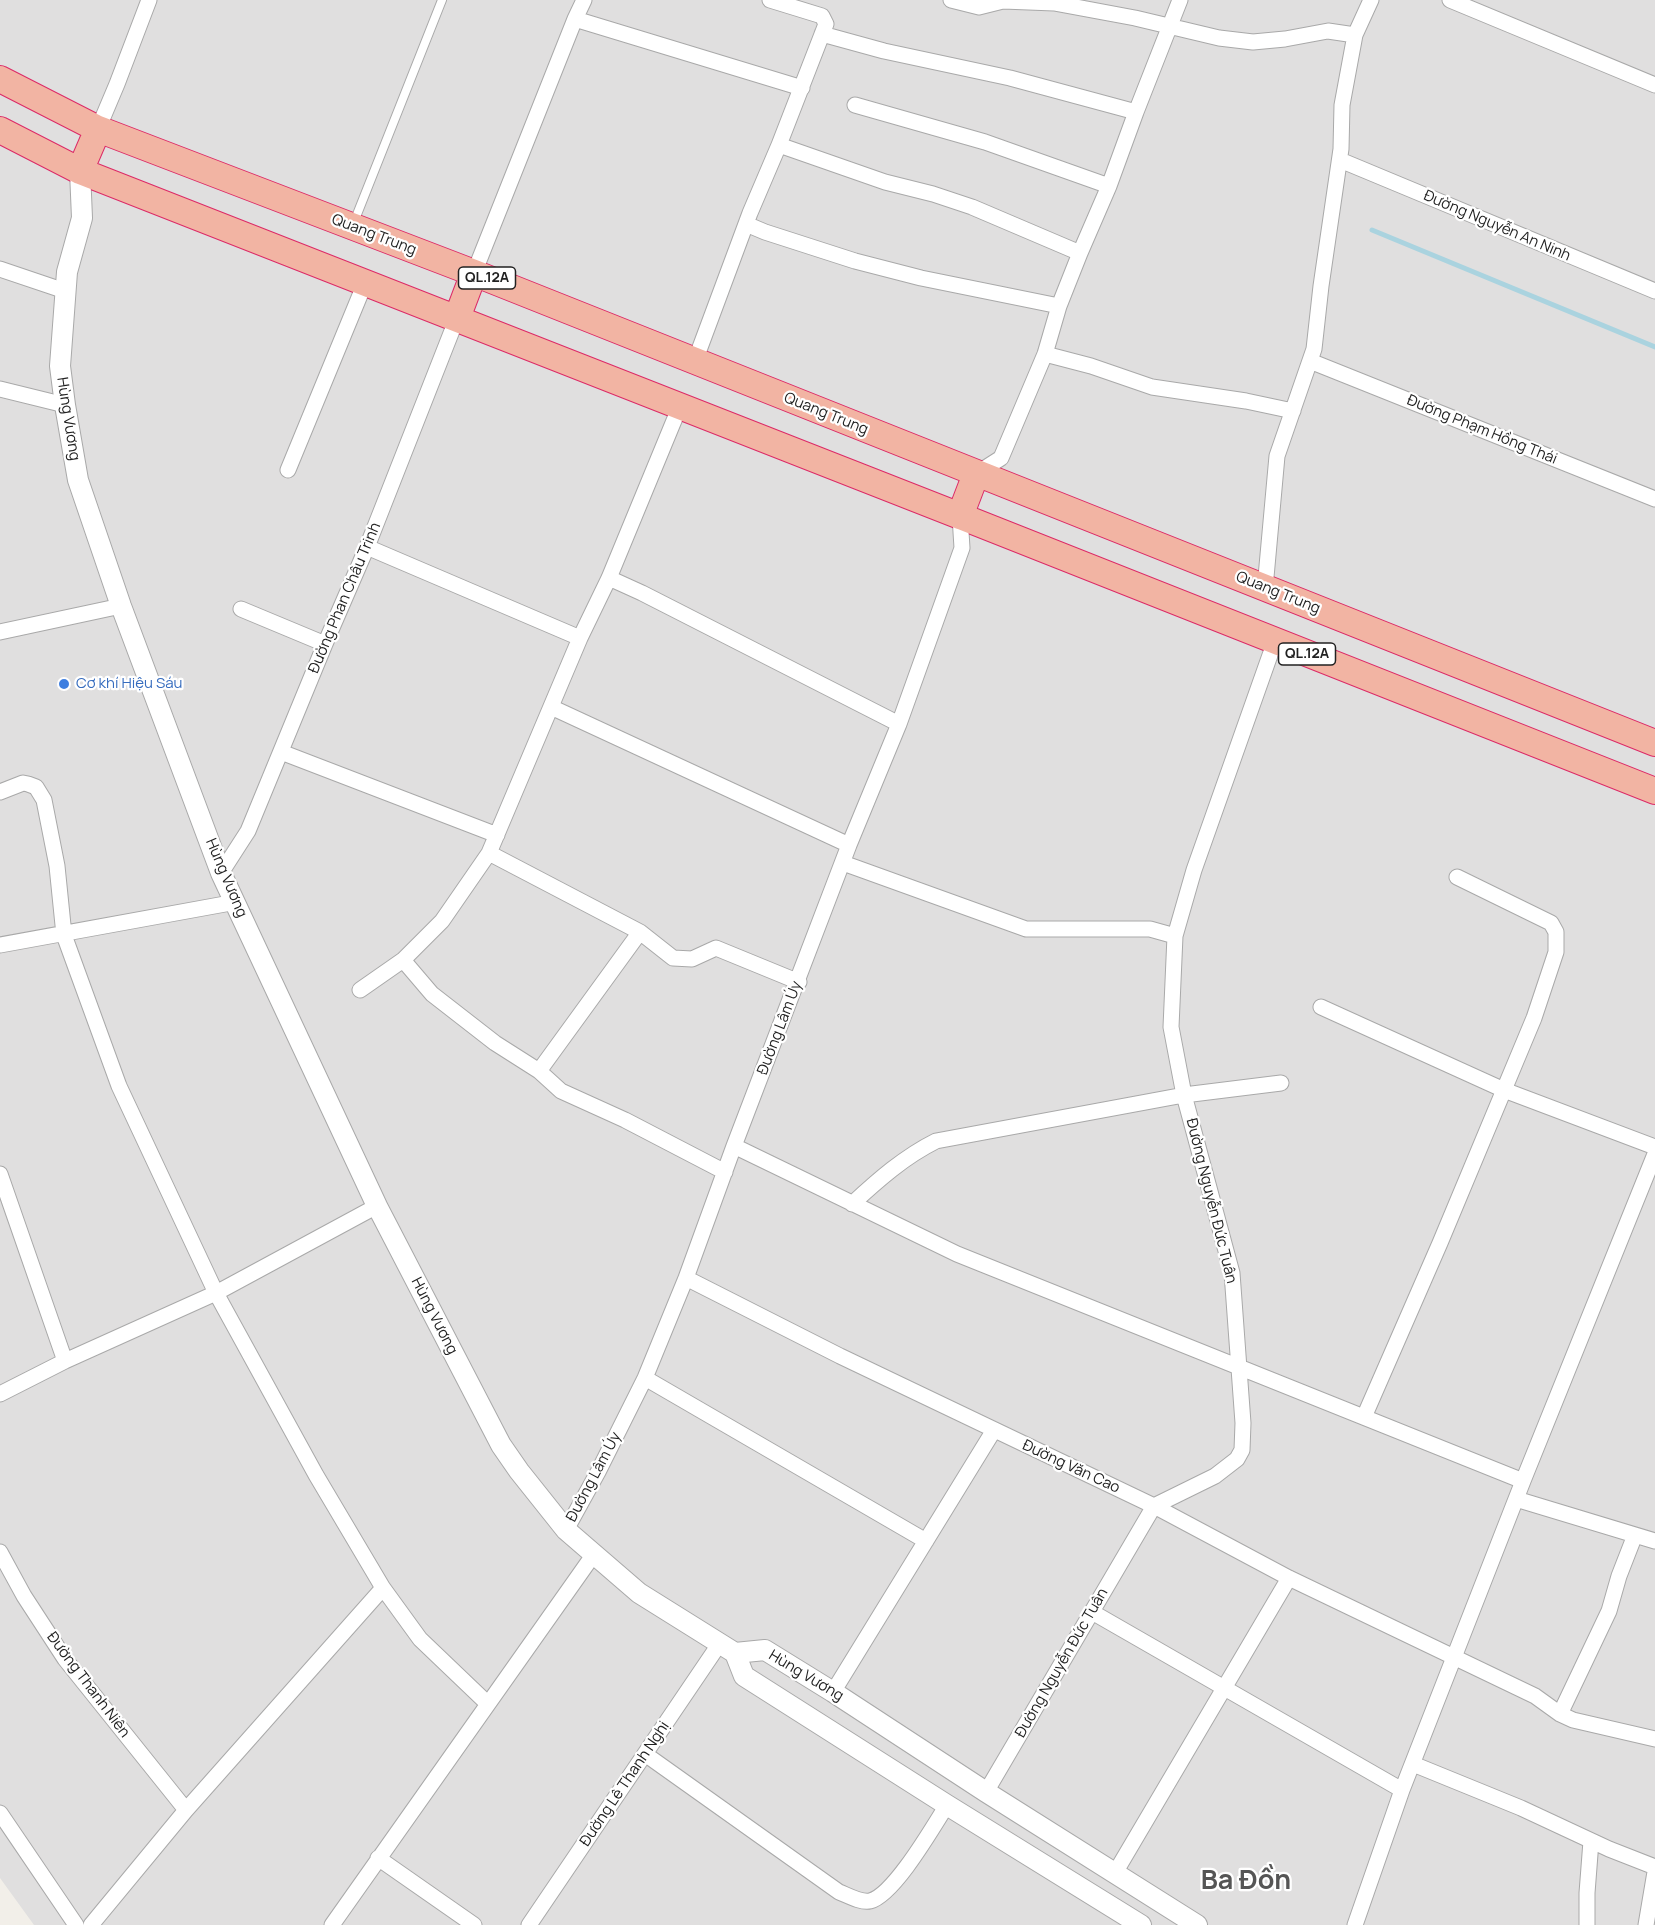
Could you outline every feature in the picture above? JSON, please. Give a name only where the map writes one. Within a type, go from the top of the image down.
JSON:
[{"type":"highway","name":"Quang Trung","points":[[0,79],[98,129],[474,273],[1655,743]]},
{"type":"highway","points":[[80,171],[98,129]]},
{"type":"highway","name":"QL.12A","points":[[0,130],[80,171],[1655,791]]},
{"type":"highway","points":[[457,318],[474,273]]},
{"type":"highway","points":[[960,516],[976,474]]},
{"type":"street","points":[[98,129],[149,0]]},
{"type":"street","points":[[474,273],[584,0]]},
{"type":"street","points":[[695,361],[746,224],[826,24],[816,7],[770,0]]},
{"type":"street","points":[[951,0],[979,7],[1004,1],[1054,3],[1219,38],[1253,42],[1286,39],[1328,31],[1355,35]]},
{"type":"street","points":[[976,474],[1001,458],[1045,354],[1059,306],[1109,186],[1180,0]]},
{"type":"street","points":[[1265,588],[1277,456],[1314,349],[1340,160],[1342,105],[1355,35],[1371,0]]},
{"type":"street","points":[[1450,0],[1655,85]]},
{"type":"street","points":[[575,19],[802,88]]},
{"type":"street","points":[[822,34],[884,51],[1010,78],[1136,112]]},
{"type":"street","points":[[855,105],[985,142],[1109,186]]},
{"type":"street","points":[[779,145],[885,182],[972,207],[1080,253]]},
{"type":"street","name":"Đường Nguyễn An Ninh","points":[[1340,160],[1655,291]]},
{"type":"street","name":"Hùng Vương","points":[[80,171],[82,218],[67,272],[60,366],[64,405],[78,480],[221,873],[377,1206],[501,1445],[566,1530],[639,1593],[728,1648],[765,1650],[1197,1925]]},
{"type":"street","points":[[746,224],[855,261],[921,278],[1059,306]]},
{"type":"street","points":[[0,269],[65,291]]},
{"type":"street","points":[[288,470],[365,283]]},
{"type":"street","name":"Đường Phan Châu Trinh","points":[[221,873],[248,831],[367,547],[457,318]]},
{"type":"street","points":[[1045,354],[1091,366],[1152,387],[1246,401],[1293,411]]},
{"type":"street","name":"Đường Phạm Hồng Thái","points":[[1310,361],[1655,499]]},
{"type":"street","points":[[0,389],[64,405]]},
{"type":"street","points":[[360,990],[403,960],[442,921],[489,853],[580,638],[609,578],[680,406]]},
{"type":"street","name":"Đường Lâm Úy","points":[[566,1530],[645,1378],[686,1278],[849,845],[899,724],[962,548],[960,516]]},
{"type":"street","points":[[367,547],[580,638]]},
{"type":"street","points":[[609,578],[899,724]]},
{"type":"street","points":[[0,632],[122,606]]},
{"type":"street","points":[[241,609],[325,644]]},
{"type":"street","name":"Đường Nguyễn Đức Tuân","points":[[986,1792],[1154,1506],[1215,1476],[1237,1459],[1242,1450],[1232,1273],[1184,1095],[1171,1027],[1175,936],[1194,870],[1275,641]]},
{"type":"street","points":[[551,707],[849,845]]},
{"type":"street","points":[[281,752],[496,835]]},
{"type":"street","points":[[0,792],[28,783],[36,787],[44,800],[57,866],[64,934],[118,1086],[216,1293],[316,1475],[383,1588],[420,1639],[488,1704]]},
{"type":"street","points":[[489,853],[640,932],[673,958],[693,959],[716,948],[799,982]]},
{"type":"street","points":[[843,863],[1026,929],[1150,930],[1175,936]]},
{"type":"street","points":[[1364,1417],[1504,1090],[1556,952],[1556,932],[1551,923],[1457,877]]},
{"type":"street","points":[[0,945],[236,902]]},
{"type":"street","points":[[539,1071],[640,932]]},
{"type":"street","points":[[403,960],[432,994],[495,1043],[539,1071],[561,1091],[625,1120],[725,1172]]},
{"type":"street","points":[[1321,1006],[1504,1090],[1655,1147]]},
{"type":"street","points":[[852,1204],[896,1166],[918,1150],[936,1141],[1184,1095],[1281,1083]]},
{"type":"street","points":[[734,1146],[957,1254],[1523,1481]]},
{"type":"street","points":[[1355,1925],[1402,1790],[1655,1154]]},
{"type":"street","points":[[0,1174],[65,1361]]},
{"type":"street","points":[[0,1394],[65,1361],[216,1293],[377,1206]]},
{"type":"street","name":"Đường Văn Cao","points":[[686,1278],[840,1356],[1154,1506],[1289,1578],[1534,1696],[1560,1714],[1573,1720],[1655,1739]]},
{"type":"street","points":[[645,1378],[926,1541]]},
{"type":"street","points":[[833,1692],[994,1430]]},
{"type":"street","points":[[1516,1499],[1655,1541]]},
{"type":"street","points":[[1560,1714],[1609,1611],[1619,1576],[1635,1535]]},
{"type":"street","name":"Đường Thanh Niên","points":[[0,1552],[24,1596],[65,1659],[186,1810]]},
{"type":"street","points":[[332,1925],[594,1554]]},
{"type":"street","points":[[1115,1873],[1289,1578]]},
{"type":"street","points":[[91,1925],[186,1810],[383,1588]]},
{"type":"street","points":[[1092,1612],[1402,1790]]},
{"type":"street","points":[[728,1648],[744,1676],[947,1806],[1141,1925]]},
{"type":"street","name":"Đường Lê Thanh Nghị","points":[[529,1925],[645,1754],[728,1648]]},
{"type":"street","points":[[645,1754],[839,1892],[862,1901],[876,1898],[892,1885],[947,1806]]},
{"type":"street","points":[[1413,1764],[1521,1808],[1591,1841],[1655,1867]]},
{"type":"street","points":[[968,1819],[986,1792]]},
{"type":"street","points":[[0,1813],[76,1925]]},
{"type":"street","points":[[1587,1925],[1591,1841]]},
{"type":"street","points":[[378,1858],[474,1925]]},
{"type":"street","points":[[1646,1925],[1655,1872]]},
{"type":"lane","points":[[353,226],[442,0]]},
{"type":"shaded area","points":[[0,0],[1655,0],[1655,1925],[34,1925],[0,1878]]},
{"type":"waterway","points":[[1372,230],[1655,347]]},
{"type":"place","name":"Cơ khí Hiệu Sáu","points":[[64,684]]},
{"type":"district","name":"Ba Đồn","points":[[1246,1881]]}]
